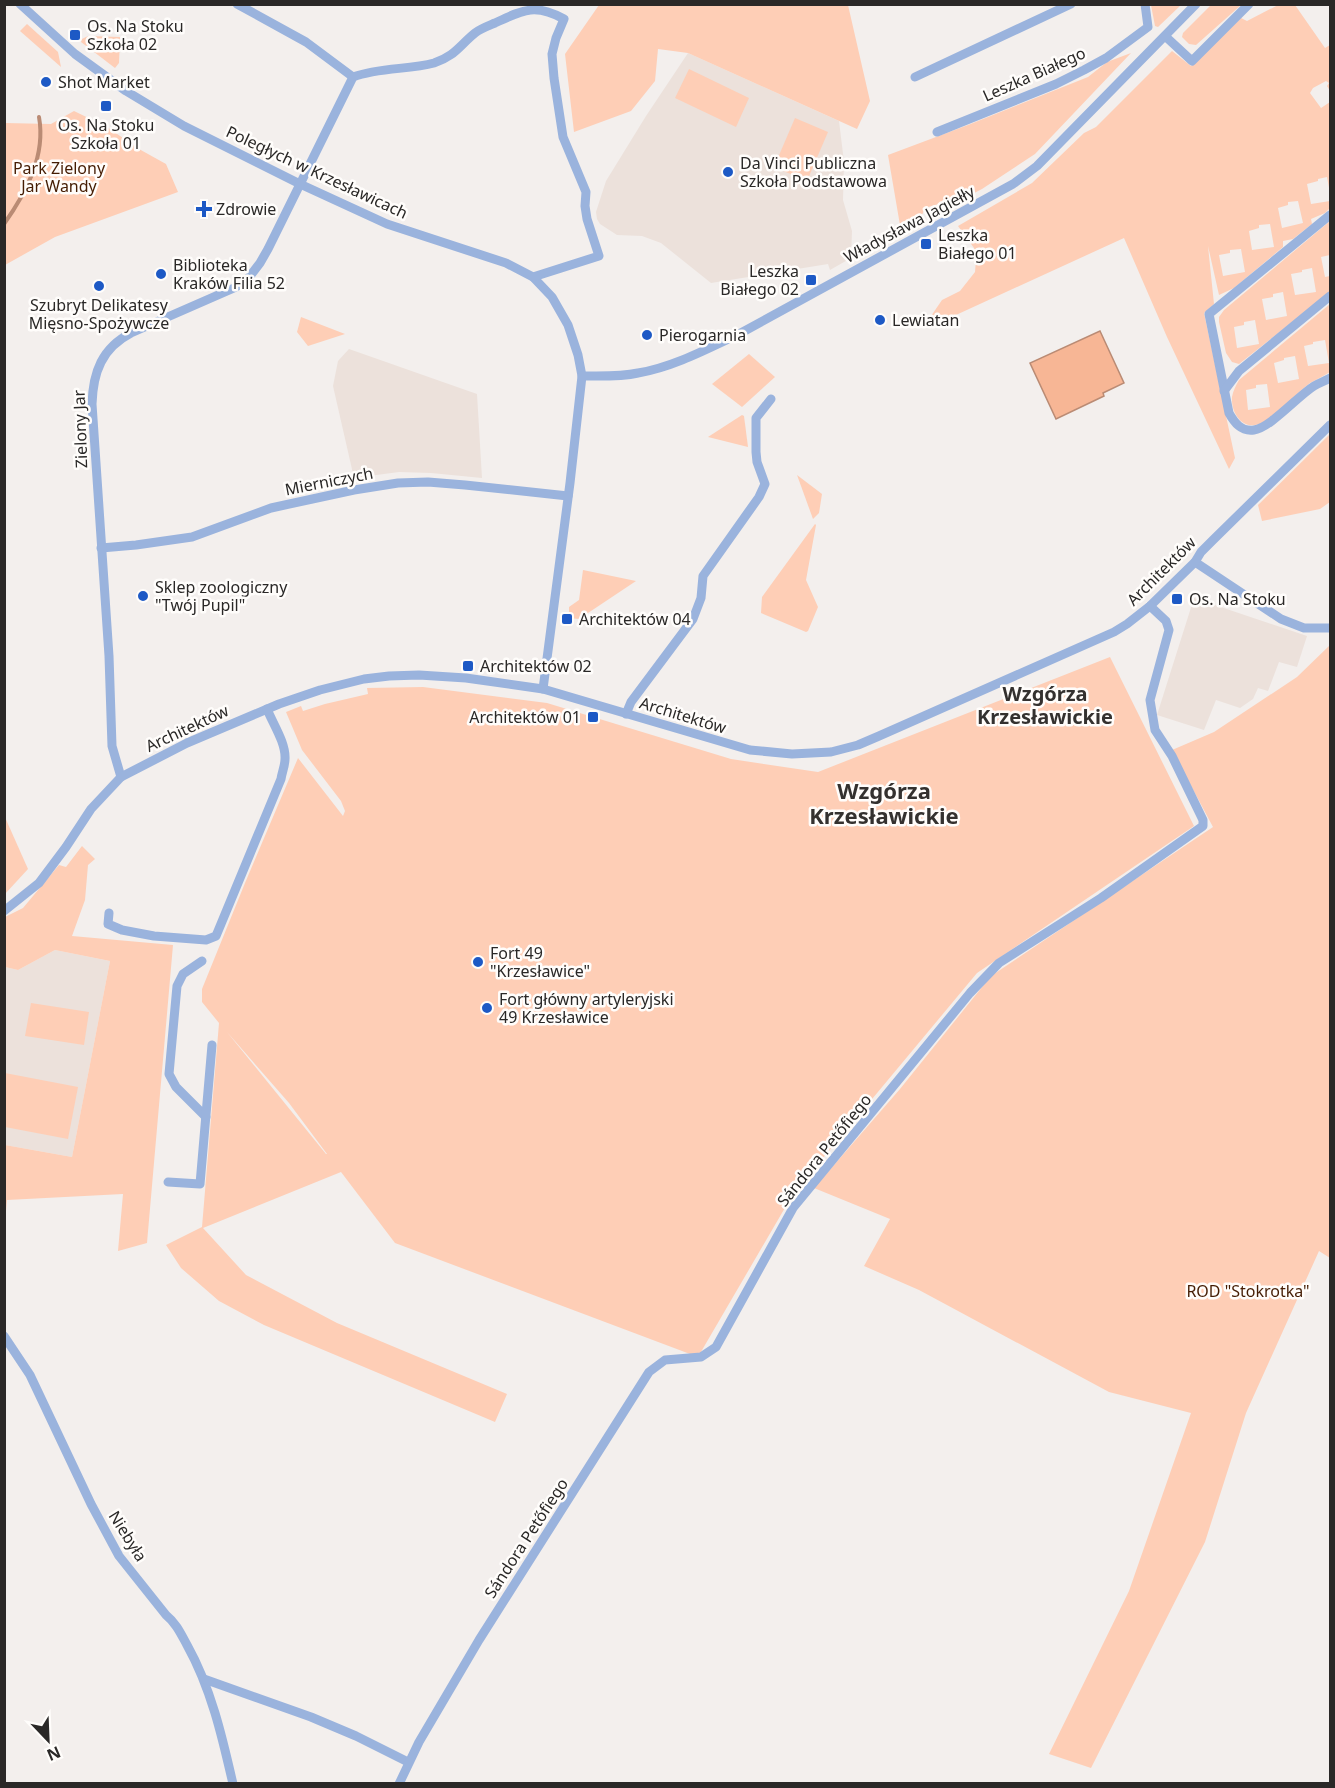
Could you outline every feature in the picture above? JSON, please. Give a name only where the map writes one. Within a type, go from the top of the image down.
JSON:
[{"type":"street","points":[[237,4],[306,42],[353,77],[366,72],[433,63],[452,56],[476,32],[520,11],[536,9],[549,11],[564,19],[552,54],[554,78],[563,137],[586,192],[587,219],[599,256],[533,277]]},
{"type":"street","points":[[915,77],[1071,4]]},
{"type":"street","name":"Leszka Białego","points":[[937,132],[1056,84],[1106,58],[1148,27],[1145,4]]},
{"type":"street","name":"Władysława Jagiełły","points":[[582,376],[627,375],[646,372],[701,352],[1002,191],[1037,166],[1196,4]]},
{"type":"street","points":[[1165,36],[1192,61],[1249,4]]},
{"type":"street","name":"Poległych w Krzesławicach","points":[[26,7],[75,54],[142,102],[184,126],[300,184],[387,224],[506,263],[533,277],[552,297],[568,325],[582,376],[543,689]]},
{"type":"street","name":"Zielony Jar","points":[[121,777],[112,746],[109,656],[92,391],[94,379],[107,350],[117,340],[221,294],[247,280],[268,249],[353,77]]},
{"type":"street","points":[[1330,215],[1209,314],[1229,413],[1233,422],[1241,428],[1250,431],[1264,426],[1314,386],[1330,378]]},
{"type":"street","points":[[1224,391],[1239,371],[1330,296]]},
{"type":"street","points":[[1218,361],[1239,371]]},
{"type":"street","points":[[626,714],[631,702],[693,619],[701,598],[703,576],[759,497],[765,484],[758,462],[756,418],[771,399]]},
{"type":"street","name":"Architektów","points":[[4,911],[39,883],[91,809],[121,777],[187,743],[290,699],[364,679],[430,675],[543,689],[750,750],[792,754],[831,752],[858,745],[1103,637],[1127,624],[1150,606],[1195,562],[1201,552],[1330,424]]},
{"type":"street","name":"Mierniczych","points":[[101,548],[192,537],[272,508],[398,483],[465,484],[568,496]]},
{"type":"street","points":[[1195,562],[1281,620],[1304,628],[1330,628]]},
{"type":"street","name":"Sándora Petőfiego","points":[[399,1784],[408,1762],[479,1640],[649,1372],[665,1360],[701,1357],[716,1347],[793,1208],[964,1000],[999,963],[1101,898],[1203,826],[1203,820],[1172,756],[1155,730],[1150,700],[1169,630],[1166,621],[1150,606]]},
{"type":"street","points":[[109,913],[108,924],[122,930],[154,936],[206,940],[216,936],[284,767],[284,749],[267,709]]},
{"type":"street","points":[[202,961],[183,974],[177,986],[169,1074],[176,1088],[206,1117]]},
{"type":"street","points":[[168,1182],[200,1184],[212,1046]]},
{"type":"street","name":"Niebyła","points":[[4,1336],[30,1375],[91,1504],[119,1556],[166,1615],[174,1621],[204,1679],[222,1737],[233,1784]]},
{"type":"street","points":[[204,1679],[311,1717],[408,1762]]},
{"type":"shaded area","name":"Da Vinci Publiczna Szkoła Podstawowa","points":[[688,53],[839,121],[844,162],[843,200],[852,231],[851,258],[830,270],[828,264],[711,283],[661,243],[642,236],[617,235],[600,224],[596,212],[606,181]]},
{"type":"shaded area","points":[[1100,331],[1124,383],[1103,393],[1104,396],[1056,419],[1030,363]]},
{"type":"shaded area","points":[[349,349],[477,394],[482,478],[399,472],[354,478],[333,386],[338,361]]},
{"type":"shaded area","points":[[1194,598],[1307,636],[1297,667],[1279,662],[1268,691],[1258,688],[1253,699],[1240,708],[1216,700],[1204,730],[1157,715]]},
{"type":"shaded area","points":[[55,950],[110,961],[72,1157],[5,1145],[5,967],[18,970]]},
{"type":"green space","points":[[1151,4],[1181,5],[1158,27],[1155,26]]},
{"type":"green space","points":[[1280,4],[1295,5],[1325,48],[1330,45],[1330,91],[1327,86],[1329,83],[1326,81],[1313,88],[1310,93],[1321,108],[1330,102],[1330,193],[1327,177],[1307,184],[1311,204],[1330,201],[1330,208],[1325,213],[1311,219],[1312,224],[1293,239],[1283,241],[1283,247],[1234,288],[1219,295],[1208,246],[1214,304],[1204,313],[1235,458],[1229,469],[1167,337],[1124,238],[932,326],[929,319],[942,300],[960,291],[975,272],[974,248],[958,226],[1032,183],[1084,133],[1096,127],[1172,51],[1191,66],[1241,18],[1247,21]],"holes":[[[1298,201],[1303,223],[1282,228],[1278,208],[1288,205],[1288,202]],[[1270,224],[1274,247],[1252,250],[1249,231],[1259,228],[1259,225]],[[1241,249],[1245,272],[1223,276],[1219,255],[1230,253],[1230,250]]]},
{"type":"green space","points":[[599,5],[848,5],[870,101],[857,129],[688,53],[658,49],[655,81],[631,111],[574,132],[565,54]]},
{"type":"green space","points":[[1211,5],[1241,5],[1196,45],[1189,44],[1182,37],[1183,33]]},
{"type":"green space","points":[[27,24],[58,52],[61,67],[20,31]]},
{"type":"green space","points":[[88,36],[120,37],[119,63],[115,68],[81,42]]},
{"type":"green space","points":[[1131,53],[1035,154],[982,189],[949,206],[945,202],[925,208],[919,222],[901,231],[888,155],[1088,77],[1107,62]]},
{"type":"green space","points":[[689,69],[749,98],[736,127],[675,98]]},
{"type":"green space","name":"Park Zielony Jar Wandy","points":[[74,111],[107,127],[166,164],[178,192],[55,237],[5,265],[5,123],[51,124]]},
{"type":"green space","points":[[795,118],[828,132],[807,181],[774,167]]},
{"type":"green space","points":[[1330,221],[1330,255],[1321,257],[1325,277],[1330,276],[1330,292],[1239,364],[1232,362],[1226,353],[1219,322],[1219,317],[1224,310]],"holes":[[[1312,268],[1316,292],[1295,295],[1291,274]],[[1283,292],[1287,316],[1266,320],[1262,299],[1273,297],[1273,294]],[[1255,320],[1259,344],[1237,348],[1234,327],[1244,325],[1244,322]]]},
{"type":"green space","points":[[1330,304],[1330,372],[1310,383],[1268,419],[1255,425],[1241,421],[1233,408],[1232,395],[1239,380]],"holes":[[[1325,340],[1329,363],[1308,366],[1304,346]],[[1295,356],[1299,379],[1278,383],[1274,363]],[[1267,384],[1270,407],[1248,410],[1246,390],[1256,388],[1256,385]]]},
{"type":"green space","points":[[301,317],[345,334],[308,346],[297,332]]},
{"type":"green space","points":[[749,354],[775,377],[742,407],[712,384]]},
{"type":"green space","points":[[742,415],[748,447],[708,437]]},
{"type":"green space","points":[[1330,434],[1330,502],[1320,509],[1262,521],[1258,505]]},
{"type":"green space","points":[[797,475],[822,494],[819,513],[813,519]]},
{"type":"green space","points":[[815,524],[806,580],[818,607],[806,632],[761,613],[762,597]]},
{"type":"green space","points":[[583,570],[636,581],[579,619],[569,618],[569,607],[579,600]]},
{"type":"green space","name":"ROD \"Stokrotka\"","points":[[1330,645],[1330,1258],[1319,1251],[1246,1413],[1205,1542],[1091,1768],[1049,1754],[1129,1591],[1191,1413],[1109,1392],[919,1290],[864,1266],[890,1219],[814,1188],[900,1089],[991,976],[1213,827],[1172,750],[1214,732],[1297,677]]},
{"type":"green space","points":[[1110,657],[1194,826],[977,973],[793,1194],[698,1357],[395,1243],[341,1172],[203,1228],[246,1275],[337,1323],[507,1394],[495,1422],[264,1325],[219,1301],[181,1268],[166,1245],[202,1227],[219,1023],[202,1002],[202,989],[298,758],[343,816],[345,811],[341,801],[302,750],[286,712],[301,706],[303,711],[368,694],[367,688],[423,687],[547,703],[731,759],[818,772]],"holes":[[[227,1032],[289,1103],[327,1154]]]},
{"type":"green space","points":[[4,815],[28,869],[5,894],[4,894]]},
{"type":"green space","points":[[82,846],[95,859],[88,865],[85,900],[72,936],[173,945],[147,1243],[118,1251],[123,1194],[7,1200],[5,1222],[5,1145],[72,1157],[110,961],[55,950],[18,970],[5,967],[5,917],[23,908],[59,865],[66,867]]},
{"type":"green space","points":[[31,1003],[89,1012],[84,1045],[25,1036]]},
{"type":"green space","points":[[5,1073],[78,1087],[68,1139],[5,1127]]},
{"type":"waterway","points":[[4,224],[27,187],[37,160],[40,146],[39,117]]},
{"type":"place","name":"Os. Na Stoku Szkoła 02","points":[[75,35]]},
{"type":"place","name":"Shot Market","points":[[46,82]]},
{"type":"place","name":"Os. Na Stoku Szkoła 01","points":[[106,106]]},
{"type":"place","name":"Da Vinci Publiczna Szkoła Podstawowa","points":[[728,172]]},
{"type":"place","name":"Zdrowie","points":[[204,209]]},
{"type":"place","name":"Leszka Białego 01","points":[[926,244]]},
{"type":"place","name":"Biblioteka Kraków Filia 52","points":[[161,274]]},
{"type":"place","name":"Leszka Białego 02","points":[[811,280]]},
{"type":"place","name":"Szubryt Delikatesy Mięsno-Spożywcze","points":[[99,286]]},
{"type":"place","name":"Lewiatan","points":[[880,320]]},
{"type":"place","name":"Pierogarnia","points":[[647,335]]},
{"type":"place","name":"Sklep zoologiczny \"Twój Pupil\"","points":[[143,596]]},
{"type":"place","name":"Os. Na Stoku","points":[[1177,599]]},
{"type":"place","name":"Architektów 04","points":[[567,619]]},
{"type":"place","name":"Architektów 02","points":[[468,666]]},
{"type":"place","name":"Architektów 01","points":[[593,717]]},
{"type":"place","name":"Fort 49 \"Krzesławice\"","points":[[478,962]]},
{"type":"place","name":"Fort główny artyleryjski 49 Krzesławice","points":[[487,1008]]},
{"type":"district","name":"Wzgórza Krzesławickie","points":[[1045,706]]},
{"type":"district","name":"Wzgórza Krzesławickie","points":[[884,804]]}]
